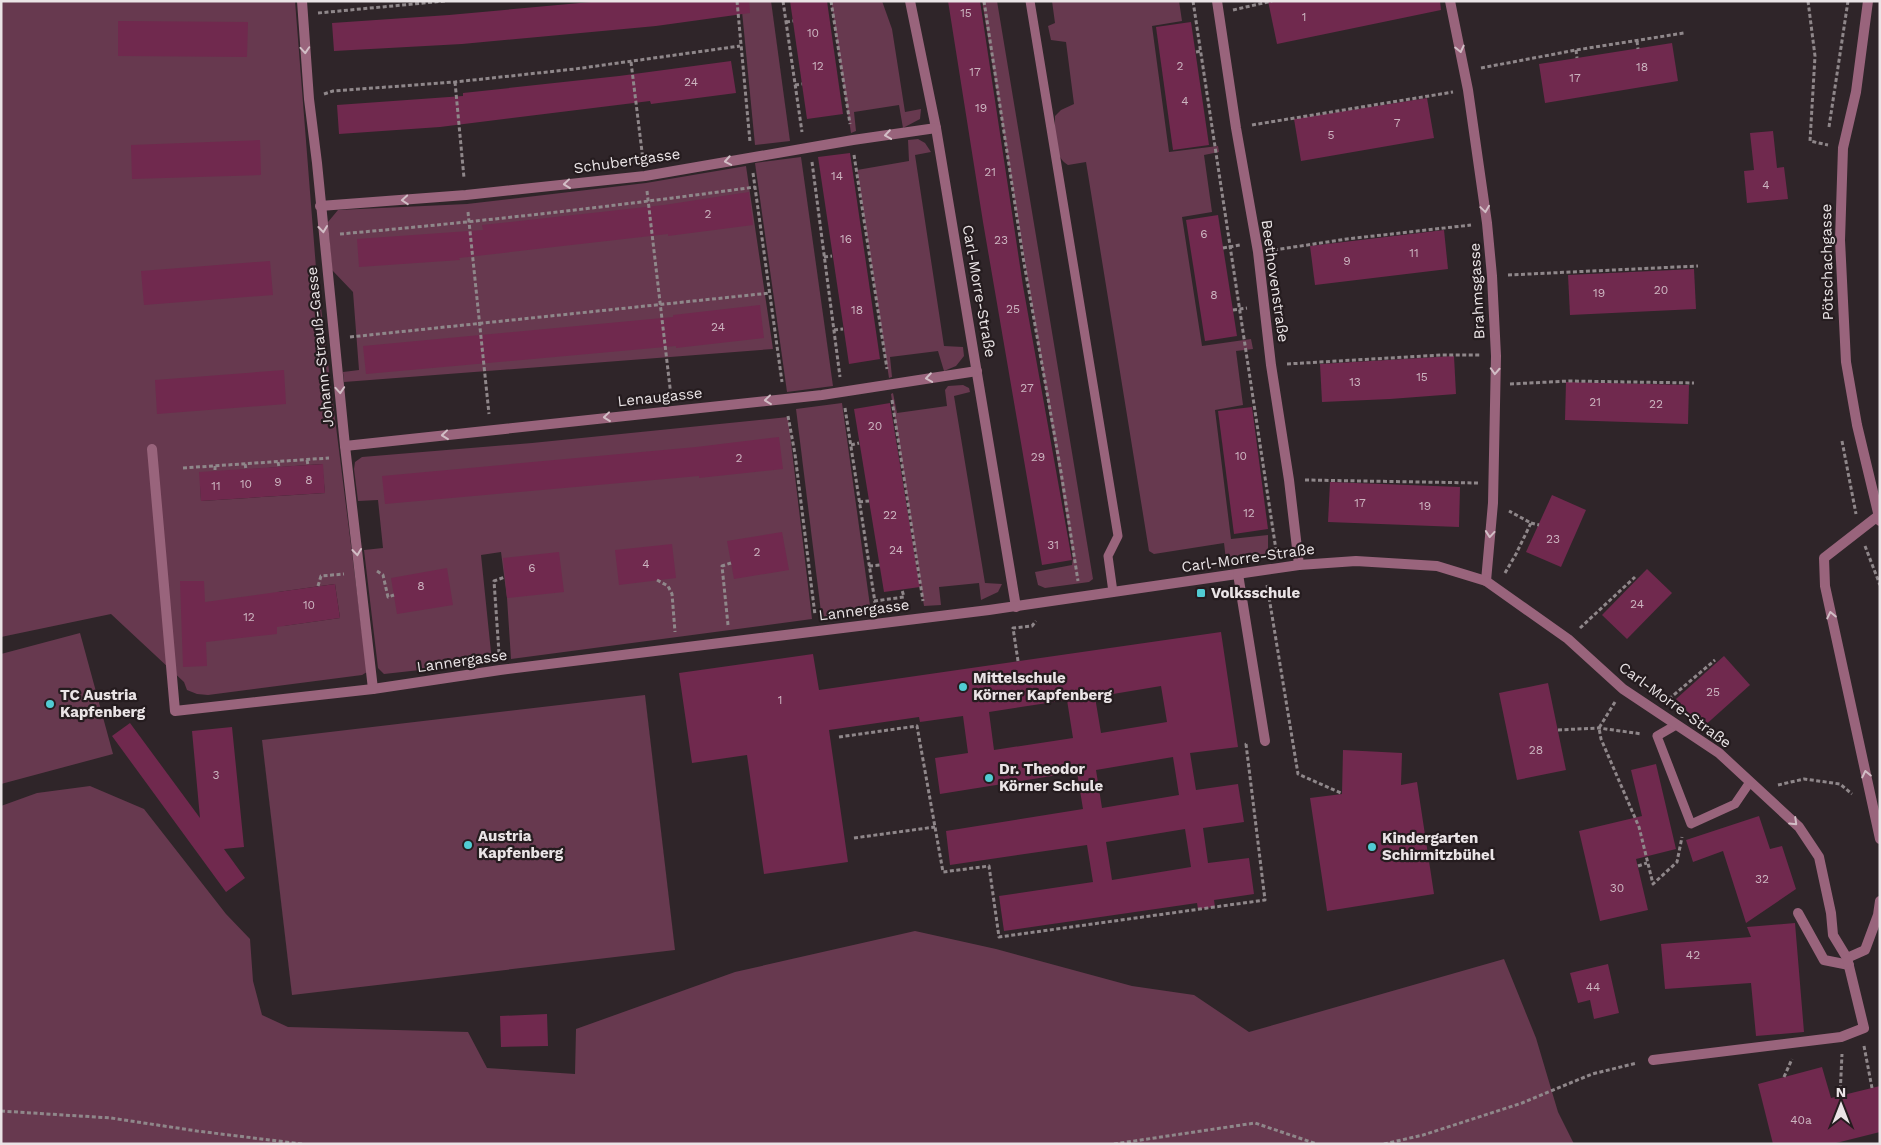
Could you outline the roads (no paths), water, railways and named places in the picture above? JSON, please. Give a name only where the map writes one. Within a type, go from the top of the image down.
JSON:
[{"type":"street","name":"Johann-Strauß-Gasse","points":[[302,1],[309,99],[320,206],[373,689]]},
{"type":"street","name":"Carl-Morre-Straße","points":[[910,1],[936,128],[1016,607],[1299,565],[1356,561],[1437,566],[1486,581],[1568,639],[1623,689],[1719,754],[1799,827],[1819,857],[1831,913],[1833,935],[1848,962],[1864,1028],[1841,1037],[1653,1060]]},
{"type":"street","name":"Beethovenstraße","points":[[1216,1],[1258,252],[1271,365],[1289,480],[1299,565]]},
{"type":"street","name":"Brahmsgasse","points":[[1450,1],[1468,90],[1487,223],[1492,276],[1496,356],[1494,483],[1486,581]]},
{"type":"street","name":"Pötschachgasse","points":[[1868,1],[1856,92],[1843,148],[1840,240],[1846,362],[1856,425],[1879,519]]},
{"type":"street","name":"Schubertgasse","points":[[320,206],[466,196],[645,176],[752,156],[936,128]]},
{"type":"street","name":"Lenaugasse","points":[[345,446],[784,398],[978,371]]},
{"type":"street","name":"Lannergasse","points":[[152,449],[175,711],[373,689],[500,670],[1016,607]]},
{"type":"street","points":[[1879,519],[1824,558],[1825,586],[1880,839]]},
{"type":"street","points":[[1238,574],[1265,741]]},
{"type":"street","points":[[1798,913],[1824,960],[1848,962],[1865,950],[1878,915],[1880,902]]},
{"type":"lane","points":[[1030,1],[1118,536],[1108,556],[1113,592]]},
{"type":"lane","points":[[1676,725],[1658,736],[1691,824],[1735,804],[1750,782]]},
{"type":"place","name":"Volksschule","points":[[1201,593]]},
{"type":"place","name":"Mittelschule Körner Kapfenberg","points":[[963,687]]},
{"type":"place","name":"TC Austria Kapfenberg","points":[[50,704]]},
{"type":"place","name":"Dr. Theodor Körner Schule","points":[[989,778]]},
{"type":"place","name":"Austria Kapfenberg","points":[[468,845]]},
{"type":"place","name":"Kindergarten Schirmitzbühel","points":[[1372,847]]}]
